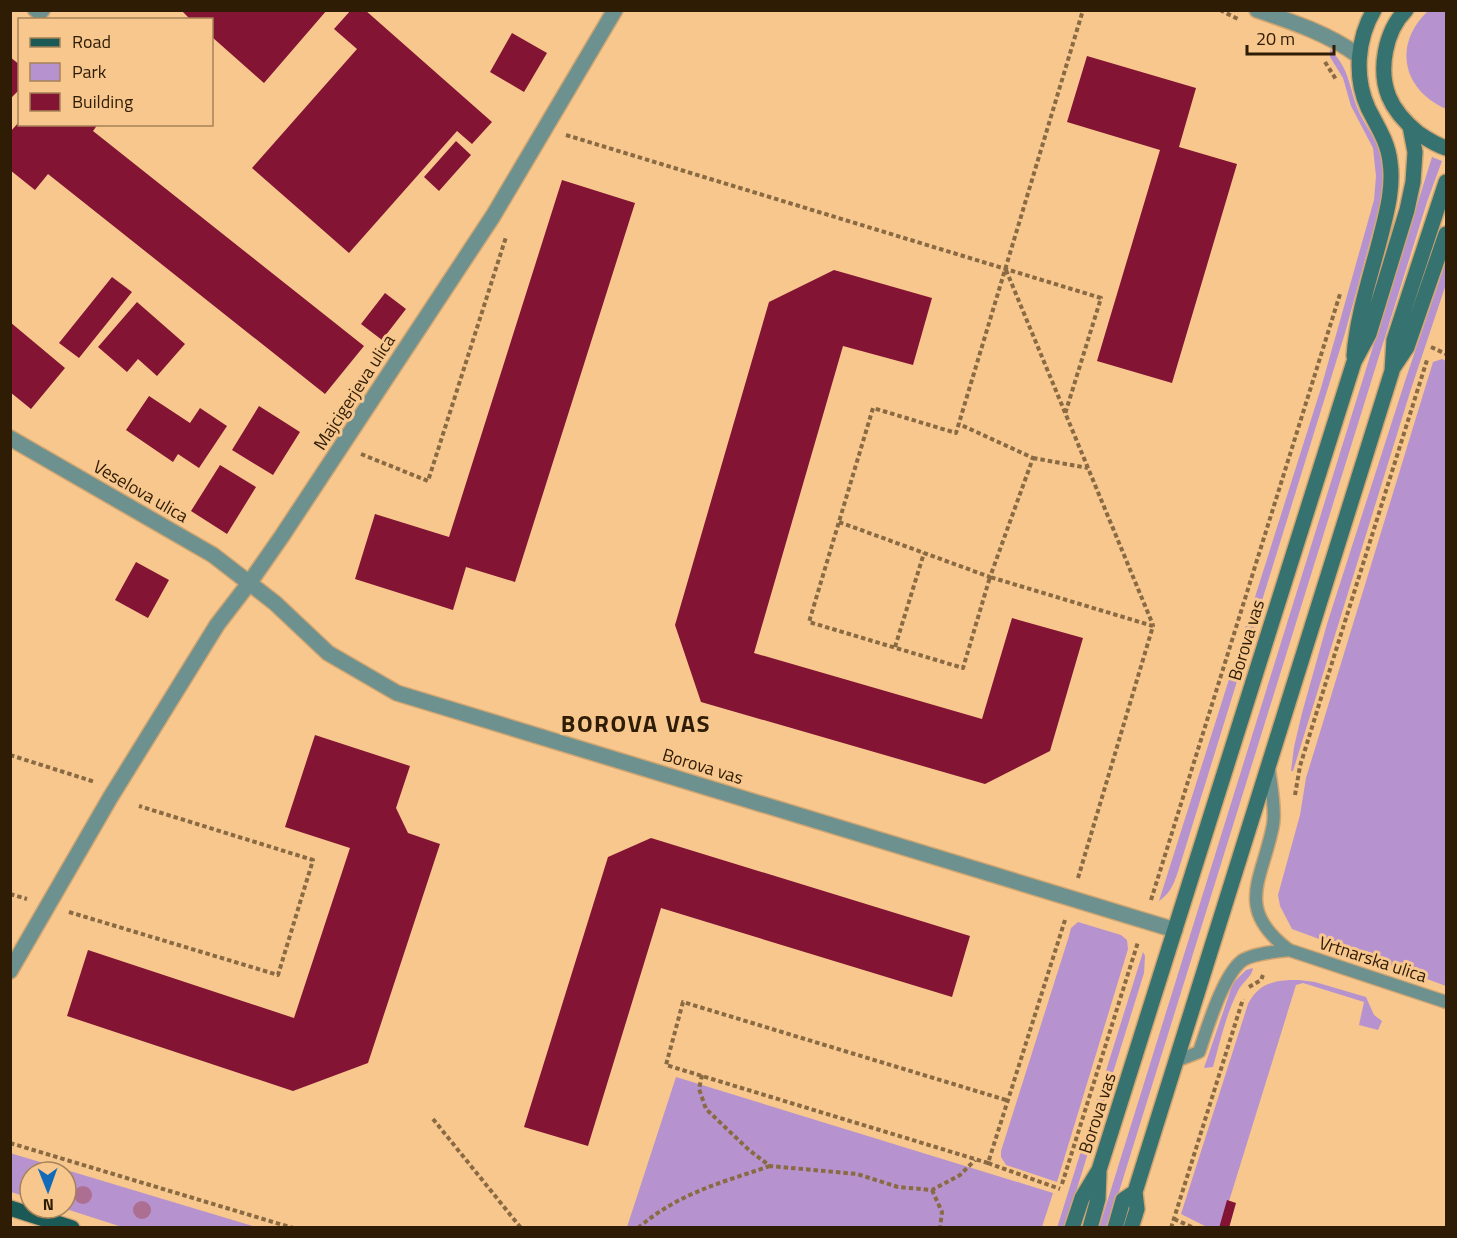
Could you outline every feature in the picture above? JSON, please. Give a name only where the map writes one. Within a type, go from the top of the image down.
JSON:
[{"type":"main road","points":[[10,1208],[72,1227]]},
{"type":"street","name":"Majcigerjeva ulica","points":[[10,971],[116,789],[217,625],[250,582],[343,445],[493,216],[615,10]]},
{"type":"street","points":[[1257,10],[1343,44],[1384,78]]},
{"type":"street","points":[[1354,362],[1356,331],[1391,184],[1386,142],[1367,105],[1359,56],[1366,24],[1374,10]]},
{"type":"street","points":[[1406,10],[1390,35],[1385,53],[1384,78],[1389,97],[1397,112],[1410,126],[1427,140],[1446,148]]},
{"type":"street","points":[[1354,362],[1369,334],[1407,210],[1413,182],[1415,152],[1410,126]]},
{"type":"street","points":[[1131,1227],[1137,1209],[1135,1192],[1392,371],[1394,340],[1446,182]]},
{"type":"street","points":[[1392,371],[1407,347],[1446,234]]},
{"type":"street","name":"Borova vas","points":[[1099,1170],[1354,362]]},
{"type":"street","name":"Veselova ulica","points":[[10,438],[213,555],[250,582]]},
{"type":"street","name":"Borova vas","points":[[250,582],[328,653],[396,693],[1175,930]]},
{"type":"street","points":[[1072,1227],[1082,1198],[1099,1170]]},
{"type":"street","points":[[1090,1227],[1098,1199],[1099,1170]]},
{"type":"street","points":[[1115,1227],[1123,1200],[1135,1192]]},
{"type":"lane","points":[[34,10],[40,15],[44,10]]},
{"type":"lane","points":[[1269,765],[1274,823],[1255,894],[1257,914],[1274,939],[1289,950]]},
{"type":"lane","points":[[1176,1061],[1198,1052],[1230,974],[1244,960],[1289,950]]},
{"type":"lane","name":"Vrtnarska ulica","points":[[1289,950],[1446,1002]]},
{"type":"path","points":[[1033,458],[990,577],[963,668],[809,622],[873,408],[956,433],[1083,10]]},
{"type":"path","points":[[1323,60],[1340,86]]},
{"type":"path","points":[[545,129],[1101,298],[1065,414]]},
{"type":"path","points":[[343,445],[428,480],[507,238],[493,216]]},
{"type":"path","points":[[988,1163],[1006,1100],[1072,899],[1153,626],[1006,270]]},
{"type":"path","points":[[1058,1199],[1342,287]]},
{"type":"path","points":[[1434,338],[1431,348],[1446,354]]},
{"type":"path","points":[[1294,801],[1300,766],[1427,359]]},
{"type":"path","points":[[959,424],[1033,458],[1088,468]]},
{"type":"path","points":[[839,522],[990,577],[1153,626]]},
{"type":"path","points":[[895,647],[924,553]]},
{"type":"path","points":[[10,755],[116,789]]},
{"type":"path","points":[[10,894],[278,975],[313,860],[139,806]]},
{"type":"path","points":[[1171,1227],[1246,991],[1252,984],[1261,980],[1269,953]]},
{"type":"path","points":[[1006,1100],[683,1002],[666,1065],[988,1163],[1060,1189]]},
{"type":"path","points":[[702,1075],[699,1089],[706,1109],[749,1150],[770,1166]]},
{"type":"path","points":[[433,1119],[521,1227]]},
{"type":"path","points":[[10,1143],[294,1227]]},
{"type":"path","points":[[638,1227],[652,1215],[687,1194],[770,1166],[857,1174],[897,1187],[932,1190],[960,1175],[975,1160]]},
{"type":"path","points":[[932,1190],[942,1212],[940,1227]]},
{"type":"path","points":[[1174,1219],[1194,1227]]},
{"type":"green space","points":[[1428,11],[1446,11],[1446,109],[1431,101],[1420,90],[1407,66],[1410,38],[1417,24]]},
{"type":"green space","points":[[1330,49],[1346,72],[1359,112],[1381,156],[1384,177],[1381,201],[1345,333],[1176,879],[1171,889],[1159,901],[1321,388],[1374,200],[1376,176],[1373,148],[1351,106],[1343,78],[1330,57]]},
{"type":"green space","points":[[1432,157],[1442,161],[1427,202],[1108,1227],[1099,1228]]},
{"type":"green space","points":[[1446,261],[1446,284],[1411,389],[1293,771],[1291,771],[1302,713],[1327,624]]},
{"type":"green space","points":[[1442,359],[1446,361],[1446,986],[1292,929],[1280,906],[1278,895],[1300,815],[1306,778],[1433,362]]},
{"type":"green space","points":[[1078,922],[1121,935],[1127,940],[1128,949],[1057,1182],[1006,1165],[1001,1157],[1001,1151],[1071,928]]},
{"type":"green space","points":[[1143,952],[1145,956],[1144,973],[1065,1227],[1057,1228]]},
{"type":"green space","points":[[1253,968],[1230,1009],[1213,1067],[1204,1068],[1233,983],[1246,970]]},
{"type":"green space","points":[[1299,980],[1315,982],[1366,997],[1374,1015],[1382,1021],[1378,1030],[1359,1025],[1364,1002],[1303,983],[1296,985],[1221,1227],[1207,1227],[1181,1214],[1248,1004],[1257,991],[1269,984]]},
{"type":"green space","points":[[676,1077],[1053,1193],[1042,1227],[627,1227]]},
{"type":"green space","points":[[10,1153],[33,1160],[18,1160],[18,1194],[11,1192]]},
{"type":"green space","points":[[78,1173],[256,1227],[122,1227],[78,1213]]},
{"type":"building","points":[[181,10],[327,10],[264,83],[213,38],[213,18],[189,18]]},
{"type":"building","points":[[351,10],[365,10],[492,122],[472,144],[457,131],[349,253],[252,168],[357,49],[334,29]]},
{"type":"building","points":[[512,33],[547,53],[524,92],[490,72]]},
{"type":"building","points":[[1087,56],[1196,88],[1179,147],[1237,164],[1172,383],[1097,361],[1160,150],[1067,122]]},
{"type":"building","points":[[10,57],[18,63],[18,91],[10,99]]},
{"type":"building","points":[[18,123],[18,126],[97,126],[93,131],[364,346],[325,394],[48,174],[35,190],[10,170],[10,132]]},
{"type":"building","points":[[456,141],[471,155],[439,191],[424,177]]},
{"type":"building","points":[[562,180],[635,203],[515,582],[466,567],[453,610],[355,579],[375,514],[449,537]]},
{"type":"building","points":[[834,270],[932,298],[913,365],[843,346],[754,653],[982,719],[1012,618],[1083,638],[1050,751],[985,784],[701,702],[675,625],[769,302]]},
{"type":"building","points":[[112,277],[132,292],[79,358],[59,343]]},
{"type":"building","points":[[385,293],[406,309],[382,340],[361,324]]},
{"type":"building","points":[[137,302],[185,344],[157,376],[138,359],[127,372],[98,347]]},
{"type":"building","points":[[10,322],[65,368],[31,409],[10,392]]},
{"type":"building","points":[[149,396],[190,423],[200,408],[227,426],[199,468],[178,454],[173,462],[126,430]]},
{"type":"building","points":[[259,406],[300,432],[273,475],[232,450]]},
{"type":"building","points":[[220,465],[256,487],[227,534],[191,511]]},
{"type":"building","points":[[136,562],[169,580],[148,618],[115,600]]},
{"type":"building","points":[[315,735],[410,766],[396,808],[408,833],[440,844],[368,1063],[293,1091],[67,1016],[88,950],[294,1018],[350,848],[285,827]]},
{"type":"building","points":[[651,838],[970,936],[952,997],[661,908],[588,1146],[524,1127],[608,857]]},
{"type":"building","points":[[1227,1200],[1236,1203],[1229,1228],[1219,1228]]},
{"type":"district","name":"BOROVA VAS","points":[[636,723]]}]
